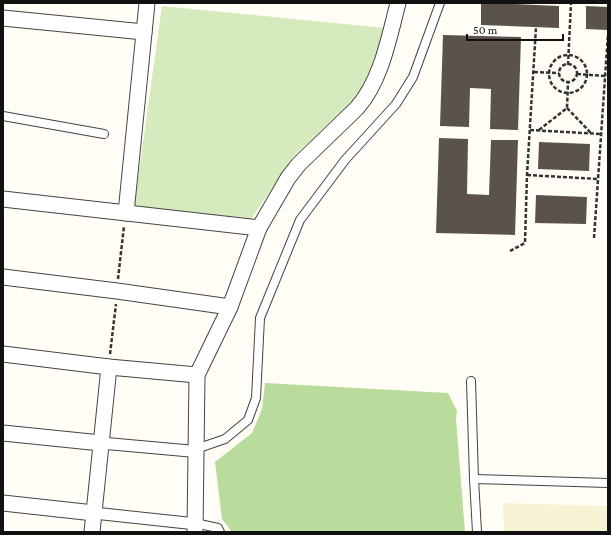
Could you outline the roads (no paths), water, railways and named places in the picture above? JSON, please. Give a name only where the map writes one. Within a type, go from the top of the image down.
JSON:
[{"type":"street","points":[[126,213],[147,3]]},
{"type":"street","points":[[3,503],[192,526],[193,450],[197,375],[230,307],[259,228],[288,178],[299,164],[365,100],[372,86],[388,43],[398,3]]},
{"type":"street","points":[[3,18],[144,32]]},
{"type":"street","points":[[3,199],[259,228]]},
{"type":"street","points":[[3,277],[230,307]]},
{"type":"street","points":[[3,354],[109,367],[197,375]]},
{"type":"street","points":[[92,532],[109,367]]},
{"type":"street","points":[[3,433],[193,450]]},
{"type":"lane","points":[[193,450],[226,439],[248,420],[256,398],[260,318],[300,220],[345,160],[396,104],[413,77],[440,3]]},
{"type":"lane","points":[[3,116],[104,134]]},
{"type":"lane","points":[[472,381],[474,479],[477,532]]},
{"type":"lane","points":[[474,479],[608,483]]},
{"type":"lane","points":[[192,526],[218,528],[220,532]]}]
